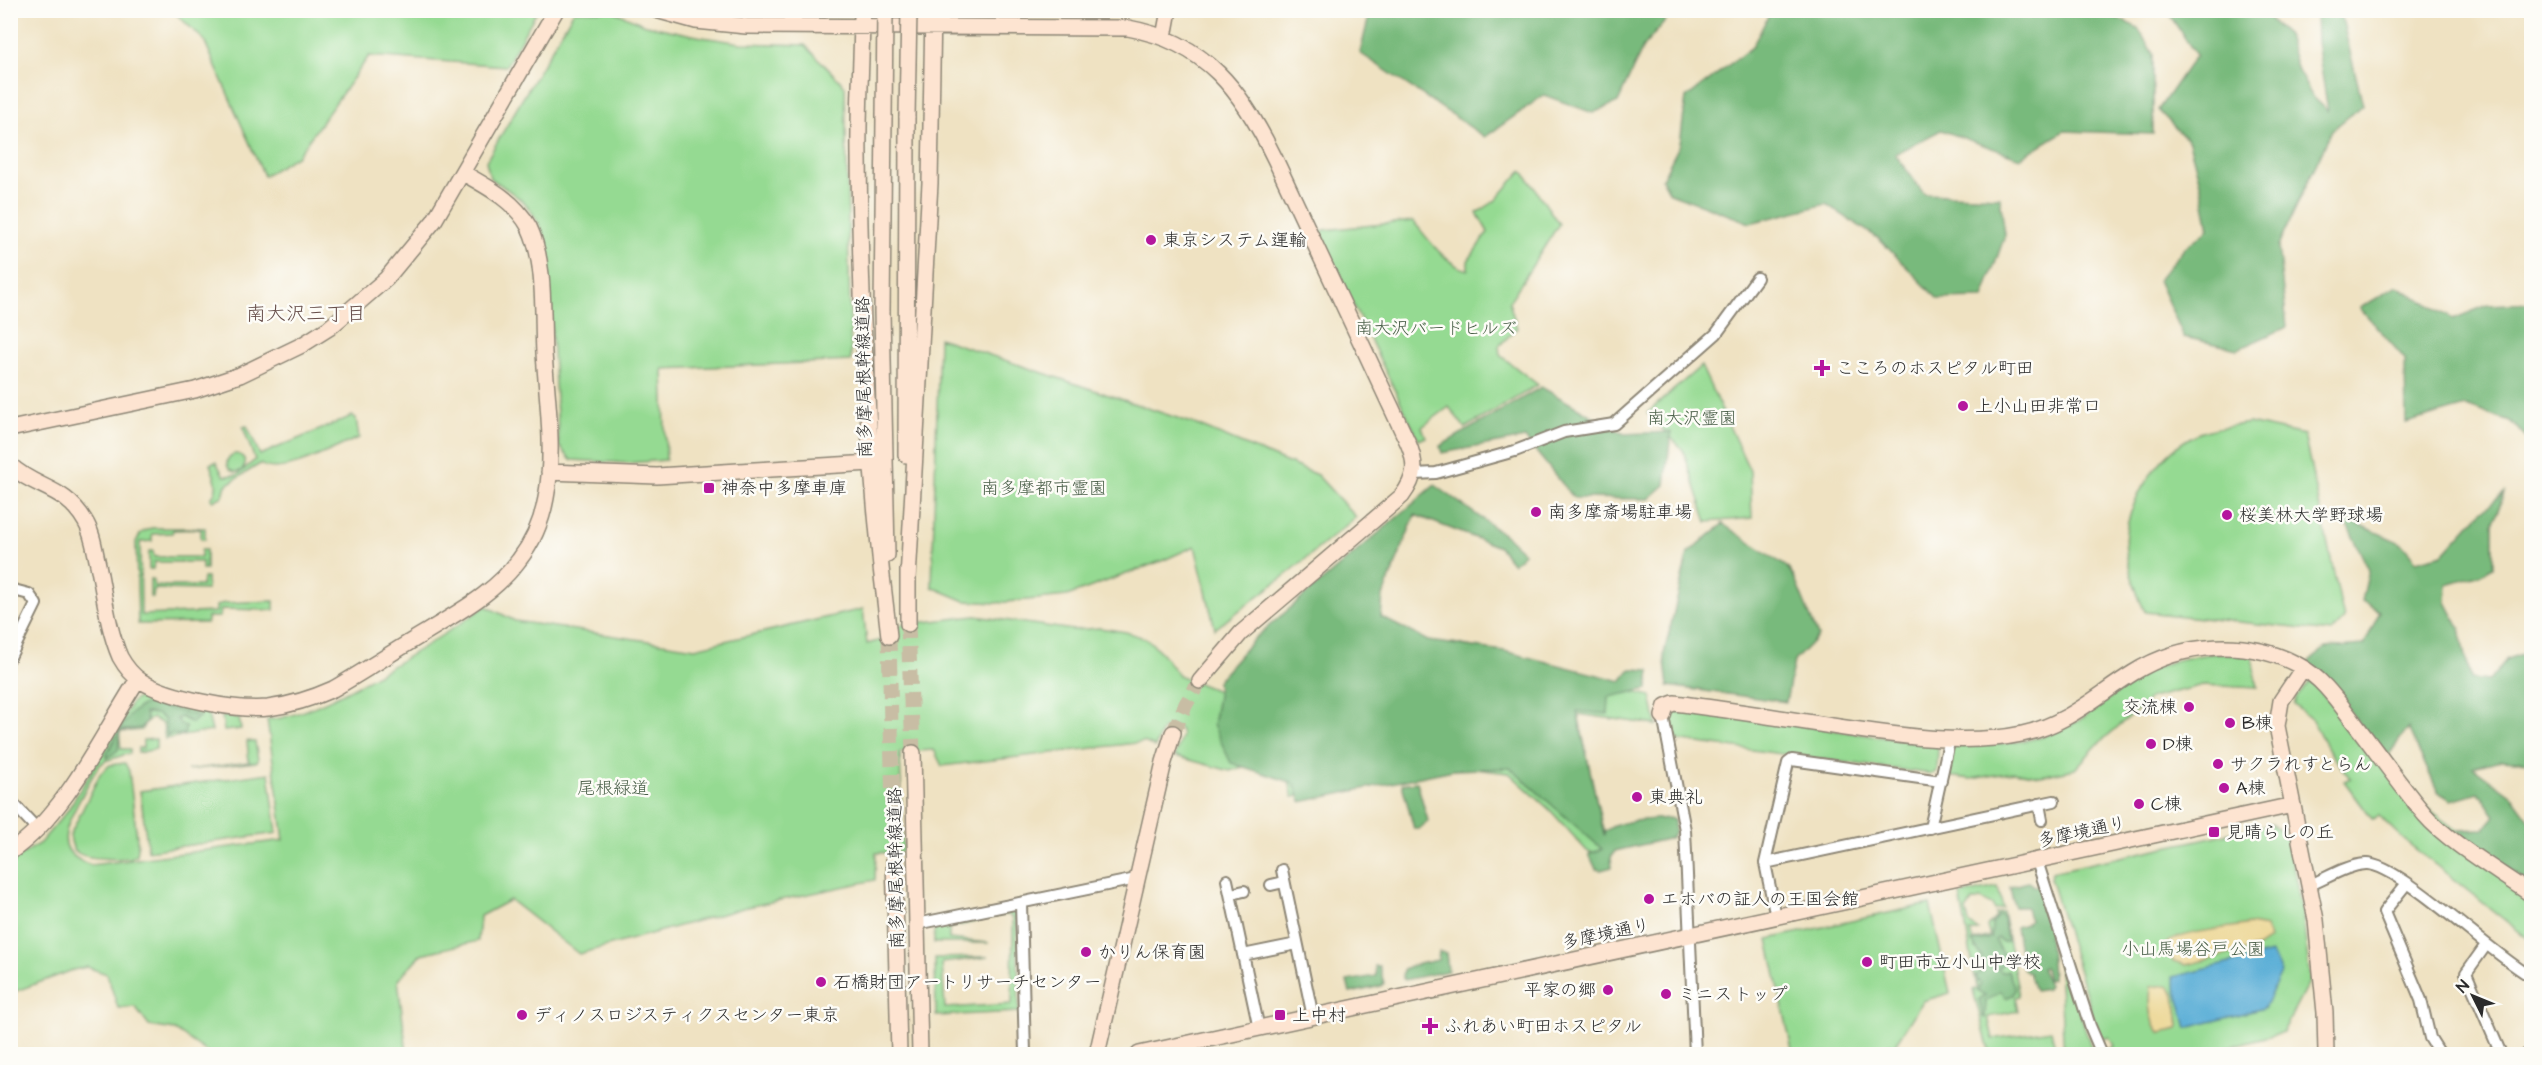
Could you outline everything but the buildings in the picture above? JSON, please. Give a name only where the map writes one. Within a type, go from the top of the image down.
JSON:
[{"type":"street","points":[[10,429],[195,390],[240,375],[302,345],[354,308],[386,279],[434,221],[556,10]]},
{"type":"street","points":[[656,10],[696,21],[729,24],[862,28],[1111,26],[1144,31],[1164,37],[1190,50],[1209,64],[1237,93],[1259,126],[1408,443],[1416,466],[1402,496],[1241,633],[1200,681]]},
{"type":"street","points":[[549,472],[657,476],[871,463],[858,154],[862,10]]},
{"type":"street","name":"南多摩尾根幹線道路","points":[[871,463],[874,517],[889,636],[882,312],[885,10]]},
{"type":"street","points":[[908,624],[905,348],[909,10]]},
{"type":"street","points":[[908,579],[930,183],[933,10]]},
{"type":"street","points":[[1164,37],[1169,10]]},
{"type":"street","points":[[10,465],[62,495],[85,519],[91,534],[116,644],[126,665],[138,679],[172,693],[236,707],[280,706],[333,689],[480,599],[503,579],[521,558],[536,531],[546,499],[549,472],[537,251],[521,215],[500,195],[463,173]]},
{"type":"street","points":[[1414,474],[1436,473],[1515,451],[1564,432],[1614,424],[1716,334],[1757,278]]},
{"type":"street","points":[[10,589],[28,594],[36,604],[10,657]]},
{"type":"street","points":[[1695,1054],[1685,830],[1664,716],[1666,706],[1674,703],[1890,735],[1950,738],[2007,736],[2052,725],[2080,711],[2145,666],[2183,652],[2220,647],[2241,647],[2270,654],[2303,668],[2331,693],[2431,821],[2532,895]]},
{"type":"street","points":[[2303,668],[2281,701],[2277,716],[2310,885],[2321,969],[2326,1054]]},
{"type":"street","points":[[10,852],[38,830],[58,807],[138,679]]},
{"type":"street","points":[[1097,1054],[1136,879],[1173,733]]},
{"type":"street","points":[[1930,828],[1950,738]]},
{"type":"street","name":"南多摩尾根幹線道路","points":[[913,753],[920,1054]]},
{"type":"street","points":[[1776,917],[1765,863],[1788,763],[1792,760],[1941,781]]},
{"type":"street","points":[[10,800],[38,830]]},
{"type":"street","points":[[1765,863],[2054,801]]},
{"type":"street","points":[[2039,804],[2042,820]]},
{"type":"street","name":"多摩境通り","points":[[1139,1054],[2293,805]]},
{"type":"street","name":"南多摩尾根幹線道路","points":[[894,857],[899,1054]]},
{"type":"street","points":[[2037,861],[2103,1048]]},
{"type":"street","points":[[2310,885],[2354,866],[2367,864],[2391,871],[2486,945],[2532,977]]},
{"type":"street","points":[[1282,870],[1313,1017]]},
{"type":"street","points":[[917,924],[1136,879]]},
{"type":"street","points":[[1227,880],[1259,1029]]},
{"type":"street","points":[[1271,885],[1284,882]]},
{"type":"street","points":[[2407,883],[2384,912],[2421,1000],[2430,1038],[2440,1054]]},
{"type":"street","points":[[1231,894],[1244,891]]},
{"type":"street","points":[[1021,903],[1025,1054]]},
{"type":"street","points":[[1243,955],[1297,944]]},
{"type":"street","points":[[2486,945],[2466,973],[2501,1054]]},
{"type":"street","points":[[2527,1054],[2532,1053]]},
{"type":"green space","points":[[1370,10],[1674,11],[1643,47],[1618,102],[1593,113],[1544,95],[1485,137],[1360,53]]},
{"type":"green space","points":[[173,11],[537,11],[506,66],[369,56],[298,155],[264,176],[204,40]]},
{"type":"green space","points":[[574,11],[613,11],[646,25],[741,43],[805,45],[845,86],[851,361],[663,369],[666,460],[628,463],[571,460],[559,446],[546,242],[537,220],[525,204],[490,178],[486,161]]},
{"type":"green space","points":[[1771,11],[2103,11],[2138,28],[2153,54],[2153,134],[2064,131],[2020,158],[1941,130],[1895,154],[1924,194],[2000,197],[2005,235],[1983,298],[1938,299],[1878,238],[1826,204],[1750,223],[1670,193],[1662,179],[1680,144],[1686,98],[1752,47]]},
{"type":"green space","points":[[2167,11],[2237,11],[2265,15],[2287,35],[2298,71],[2312,96],[2328,111],[2317,42],[2316,11],[2340,11],[2363,105],[2332,130],[2278,246],[2287,327],[2238,349],[2184,337],[2158,280],[2184,248],[2209,229],[2189,142],[2158,110],[2196,55]]},
{"type":"green space","name":"南大沢バードヒルズ","points":[[1521,171],[1559,224],[1509,302],[1517,328],[1499,346],[1500,355],[1538,385],[1465,428],[1449,407],[1422,427],[1426,437],[1419,440],[1319,234],[1324,230],[1413,221],[1445,257],[1468,270],[1468,261],[1488,232],[1477,213],[1495,201]]},
{"type":"green space","points":[[2397,286],[2453,319],[2488,305],[2531,303],[2531,442],[2510,421],[2466,406],[2406,423],[2405,359],[2360,308]]},
{"type":"green space","name":"南多摩都市霊園","points":[[939,338],[1192,423],[1317,475],[1356,517],[1291,571],[1215,629],[1195,546],[1067,596],[996,603],[965,601],[932,587]]},
{"type":"green space","name":"南大沢霊園","points":[[1701,366],[1750,471],[1752,518],[1707,522],[1683,450],[1647,413]]},
{"type":"green space","points":[[1541,387],[1624,434],[1671,432],[1665,485],[1649,499],[1574,498],[1525,438],[1442,453],[1440,446]]},
{"type":"green space","points":[[352,416],[356,418],[359,438],[295,464],[270,468],[260,464],[226,485],[223,496],[213,501],[211,499],[216,485],[210,464],[216,462],[224,476],[237,475],[255,460],[243,427],[247,426],[260,455]]},
{"type":"green space","name":"桜美林大学野球場","points":[[2249,423],[2304,435],[2344,619],[2332,632],[2145,612],[2141,604],[2131,573],[2125,541],[2129,517],[2142,488],[2162,461],[2186,440],[2205,431]]},
{"type":"green space","points":[[236,454],[242,457],[245,463],[242,469],[236,472],[230,469],[227,463],[230,457]]},
{"type":"green space","points":[[1435,485],[1506,536],[1524,553],[1513,564],[1499,547],[1415,515],[1383,596],[1381,617],[1428,641],[1504,651],[1621,681],[1631,669],[1650,670],[1648,689],[1609,697],[1608,714],[1577,711],[1604,835],[1605,831],[1619,824],[1669,818],[1674,820],[1675,831],[1671,838],[1615,851],[1611,857],[1612,867],[1601,870],[1596,869],[1589,854],[1602,849],[1510,768],[1453,770],[1301,802],[1294,783],[1231,763],[1213,725],[1218,696],[1217,681],[1255,638]]},
{"type":"green space","points":[[2504,493],[2493,525],[2493,567],[2481,574],[2447,584],[2446,602],[2460,629],[2471,679],[2489,681],[2507,659],[2531,651],[2531,762],[2501,760],[2473,767],[2512,796],[2531,822],[2531,885],[2457,830],[2484,829],[2495,816],[2479,792],[2451,800],[2438,792],[2408,728],[2388,756],[2307,664],[2325,648],[2364,645],[2380,611],[2362,601],[2369,570],[2344,518],[2401,543],[2416,561],[2443,554],[2480,513]]},
{"type":"green space","points":[[1723,524],[1787,567],[1794,577],[1818,636],[1794,661],[1786,702],[1668,686],[1664,654],[1688,553]]},
{"type":"green space","points":[[151,528],[205,528],[205,539],[201,539],[201,529],[173,530],[172,533],[152,534],[152,541],[140,542],[141,615],[216,612],[216,606],[224,603],[274,601],[274,610],[221,609],[220,617],[207,617],[207,623],[138,624],[136,542],[141,533]]},
{"type":"green space","points":[[201,550],[206,550],[206,569],[202,569],[202,562],[154,562],[153,569],[149,569],[149,551],[153,551],[154,557],[201,557]]},
{"type":"green space","points":[[203,578],[207,578],[207,590],[154,589],[153,597],[150,597],[150,579],[153,579],[154,586],[202,586]]},
{"type":"green space","name":"尾根緑道","points":[[486,606],[515,621],[695,648],[863,609],[867,644],[900,635],[899,625],[976,616],[1073,630],[1100,628],[1126,632],[1147,639],[1162,653],[1178,675],[1225,694],[1453,643],[1477,648],[1564,676],[1651,696],[1657,725],[1578,714],[1608,855],[1587,851],[1551,811],[1509,773],[1466,768],[1293,797],[1289,781],[1246,766],[1230,771],[1175,756],[1182,735],[1180,729],[1170,725],[1162,730],[1155,747],[1144,742],[942,766],[934,750],[900,752],[903,852],[876,853],[875,880],[743,908],[579,954],[510,900],[480,916],[478,941],[421,954],[398,980],[407,1054],[210,1054],[175,1030],[149,1026],[135,1007],[118,1008],[107,974],[87,967],[11,993],[11,862],[40,843],[68,810],[132,702],[138,698],[148,697],[207,711],[212,731],[165,739],[163,724],[153,718],[145,722],[142,730],[119,732],[121,749],[130,749],[130,753],[105,761],[91,779],[66,831],[65,840],[71,854],[91,865],[284,840],[267,719],[287,716],[314,707],[345,692],[411,655]]},
{"type":"green space","points":[[2219,653],[2252,655],[2257,688],[2203,685],[2151,698],[2097,745],[2075,769],[2041,776],[2014,772],[1971,779],[1947,776],[1952,746],[2012,743],[2041,737],[2081,719],[2136,679],[2167,663]]},
{"type":"green space","points":[[2311,681],[2421,803],[2531,885],[2531,941],[2403,839],[2379,816],[2372,819],[2344,781],[2351,778],[2329,751],[2312,720],[2294,705],[2296,698]]},
{"type":"green space","points":[[147,703],[200,716],[192,723],[181,717],[177,719],[181,725],[186,727],[184,734],[173,733],[167,736],[165,720],[157,714],[145,713],[147,720],[141,728],[120,731],[118,750],[107,758],[107,753],[128,717]]},
{"type":"green space","points":[[1673,707],[1936,745],[1938,748],[1937,771],[1932,774],[1676,740],[1667,714]]},
{"type":"green space","points":[[222,716],[239,718],[241,729],[224,731]]},
{"type":"green space","points":[[156,739],[156,749],[138,753],[138,748],[143,748],[143,740]]},
{"type":"green space","points":[[247,741],[255,742],[258,760],[256,762],[187,770],[249,762]]},
{"type":"green space","points":[[125,763],[129,771],[137,855],[126,858],[107,858],[89,857],[78,853],[71,843],[70,835],[100,774],[110,765]]},
{"type":"green space","points":[[269,773],[277,833],[148,851],[140,791]]},
{"type":"green space","points":[[1417,782],[1428,821],[1419,829],[1414,829],[1402,784]]},
{"type":"green space","name":"小山馬場谷戸公園","points":[[2271,824],[2287,834],[2303,917],[2310,980],[2283,1032],[2202,1054],[2108,1054],[2109,1049],[2114,1046],[2109,1037],[2104,1039],[2099,1036],[2050,878],[2052,872]]},
{"type":"green space","points":[[2028,882],[2035,887],[2040,882],[2055,933],[2048,936],[2052,979],[2048,980],[2045,968],[2041,968],[2049,985],[2047,989],[2035,991],[2029,973],[2023,970],[2016,927],[2026,924],[2029,919],[2026,907],[2014,907],[2010,887]]},
{"type":"green space","points":[[1998,887],[2003,908],[1994,910],[1993,906],[1981,899],[1972,901],[1966,911],[1969,923],[1978,930],[1970,932],[1973,941],[1990,936],[1987,927],[1996,917],[1995,914],[2003,912],[2019,996],[2015,997],[2018,1011],[1988,1017],[1993,1039],[2051,1030],[2056,1052],[1990,1054],[1973,990],[1977,988],[1960,895]]},
{"type":"green space","name":"町田市立小山中学校","points":[[1930,904],[1950,993],[1923,1001],[1894,1046],[1889,1044],[1883,1054],[1793,1054],[1768,939]]},
{"type":"green space","points":[[1012,910],[1017,915],[1019,1012],[936,1016],[935,958],[988,957],[942,963],[945,1008],[1012,1004],[1013,918],[1007,914],[949,928],[949,939],[989,943],[934,943],[934,931],[937,927]]},
{"type":"green space","points":[[1999,915],[2003,916],[2007,941],[2002,942],[1998,938],[1995,940],[2006,959],[1998,969],[2002,972],[2008,970],[2015,989],[2013,995],[2006,998],[2001,991],[1986,1001],[1985,1018],[1979,999],[1985,995],[1977,991],[1981,984],[1976,975],[1981,972],[1980,963],[1983,959],[1972,942],[1991,938],[1992,924]]},
{"type":"green space","points":[[2060,949],[2095,1054],[2064,1054],[2058,950]]},
{"type":"green space","points":[[1439,952],[1446,953],[1448,971],[1404,980],[1403,970],[1410,966],[1438,960]]},
{"type":"green space","points":[[1375,966],[1379,966],[1384,983],[1381,986],[1350,993],[1347,981],[1376,976]]},
{"type":"sand","points":[[2249,924],[2266,927],[2269,939],[2257,947],[2186,965],[2173,961],[2169,952],[2166,951],[2167,943],[2184,936]]},
{"type":"sand","points":[[2167,985],[2175,995],[2179,1025],[2178,1029],[2161,1033],[2154,1023],[2151,1011],[2151,987]]},
{"type":"water","points":[[2272,953],[2281,973],[2264,1008],[2187,1028],[2173,977]]},
{"type":"tunnel","points":[[908,624],[913,753]]},
{"type":"tunnel","points":[[889,636],[894,857]]},
{"type":"tunnel","points":[[1173,733],[1186,704],[1200,681]]},
{"type":"place","name":"東京システム運輸","points":[[1151,240]]},
{"type":"place","name":"こころのホスピタル町田","points":[[1822,368]]},
{"type":"place","name":"上小山田非常口","points":[[1963,406]]},
{"type":"place","name":"神奈中多摩車庫","points":[[709,488]]},
{"type":"place","name":"南多摩斎場駐車場","points":[[1536,512]]},
{"type":"place","name":"桜美林大学野球場","points":[[2227,515]]},
{"type":"place","name":"交流棟","points":[[2189,707]]},
{"type":"place","name":"B棟","points":[[2230,723]]},
{"type":"place","name":"D棟","points":[[2151,744]]},
{"type":"place","name":"サクラれすとらん","points":[[2218,764]]},
{"type":"place","name":"A棟","points":[[2224,788]]},
{"type":"place","name":"東典礼","points":[[1637,797]]},
{"type":"place","name":"C棟","points":[[2139,804]]},
{"type":"place","name":"見晴らしの丘","points":[[2214,832]]},
{"type":"place","name":"エホバの証人の王国会館","points":[[1649,899]]},
{"type":"place","name":"かりん保育園","points":[[1086,952]]},
{"type":"place","name":"町田市立小山中学校","points":[[1867,962]]},
{"type":"place","name":"石橋財団アートリサーチセンター","points":[[821,982]]},
{"type":"place","name":"平家の郷","points":[[1608,990]]},
{"type":"place","name":"ミニストップ","points":[[1666,994]]},
{"type":"place","name":"ディノスロジスティクスセンター東京","points":[[522,1015]]},
{"type":"place","name":"上中村","points":[[1280,1015]]},
{"type":"place","name":"ふれあい町田ホスピタル","points":[[1430,1026]]},
{"type":"district","name":"南大沢三丁目","points":[[306,314]]}]
